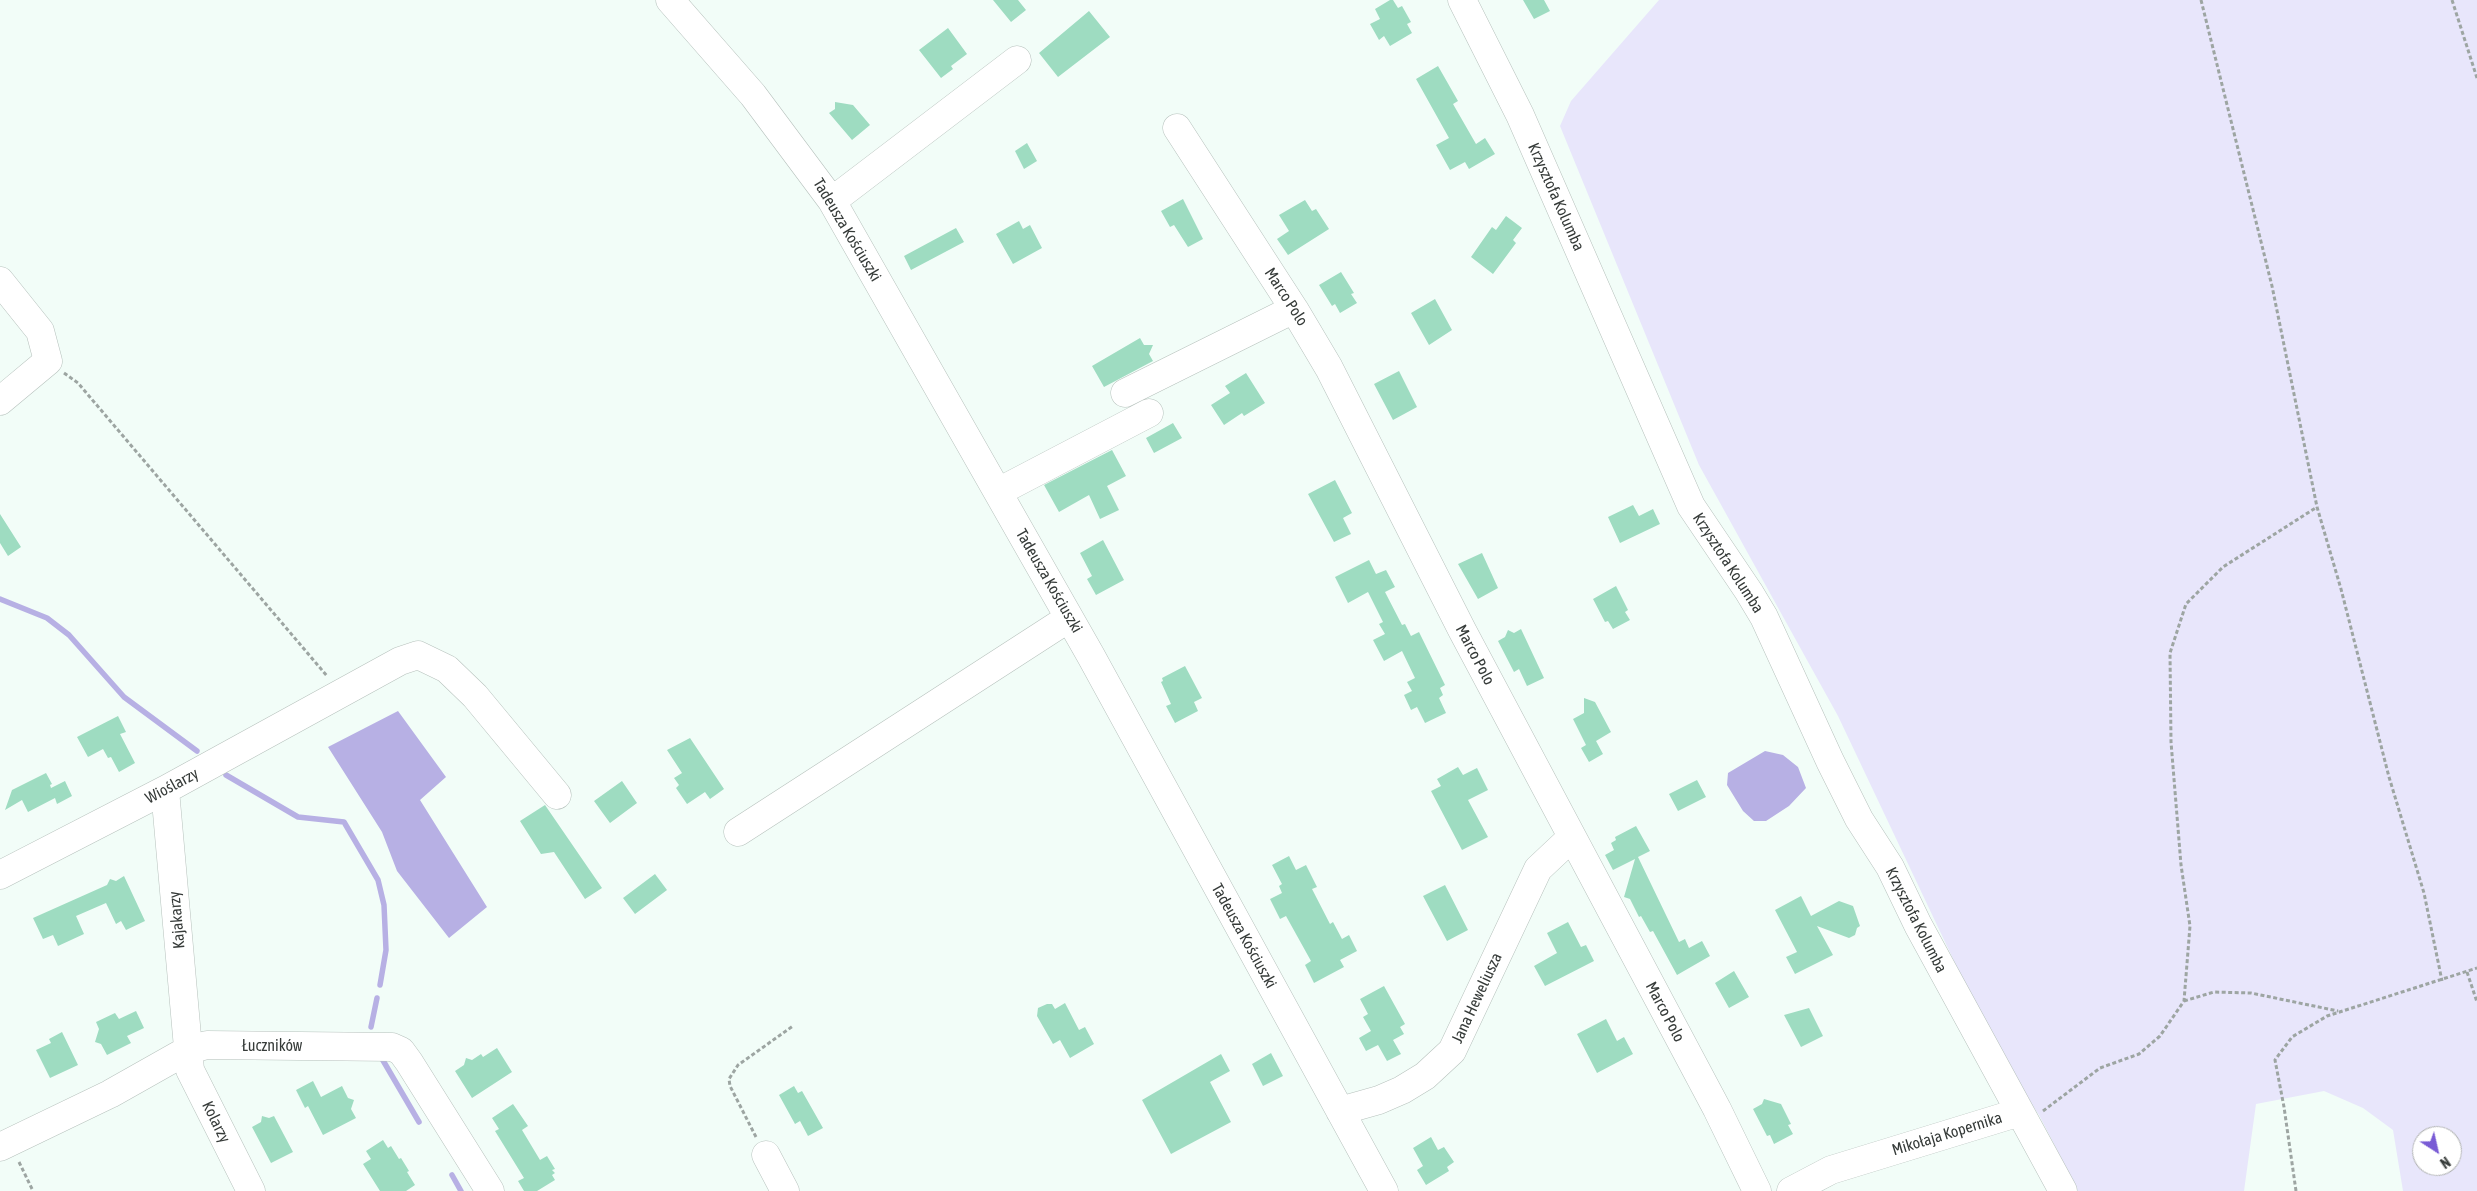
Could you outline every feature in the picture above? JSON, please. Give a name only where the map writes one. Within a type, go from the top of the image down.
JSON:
[{"type":"street","name":"Tadeusza Kościuszki","points":[[670,0],[753,95],[832,201],[1070,618],[1384,1191]]},
{"type":"street","name":"Krzysztofa Kolumba","points":[[1462,0],[1520,115],[1691,506],[1764,617],[1830,761],[1859,819],[1890,867],[1969,1021],[2020,1112]]},
{"type":"street","points":[[832,201],[1017,60]]},
{"type":"street","name":"Marco Polo","points":[[1177,128],[1294,309],[1333,376],[1462,630],[1571,838],[1717,1109],[1757,1191]]},
{"type":"street","points":[[0,281],[40,331],[48,361],[0,401]]},
{"type":"street","points":[[1125,393],[1294,309]]},
{"type":"street","points":[[998,492],[1149,413]]},
{"type":"street","points":[[738,832],[1070,618]]},
{"type":"street","name":"Wioślarzy","points":[[0,875],[165,790],[400,661],[418,655],[447,669],[476,696],[557,795]]},
{"type":"street","name":"Kajakarzy","points":[[165,790],[188,1050]]},
{"type":"street","name":"Jana Heweliusza","points":[[1340,1111],[1380,1100],[1402,1090],[1425,1076],[1452,1050],[1538,869],[1571,838]]},
{"type":"street","name":"Łuczników","points":[[5,1145],[110,1094],[188,1050],[207,1045],[392,1047],[401,1051],[490,1191]]},
{"type":"street","name":"Kolarzy","points":[[188,1050],[190,1070],[251,1191]]},
{"type":"street","name":"Mikołaja Kopernika","points":[[1791,1191],[1831,1170],[2020,1112],[2063,1191]]},
{"type":"street","points":[[766,1155],[785,1191]]},
{"type":"path","points":[[2201,0],[2272,286],[2317,508],[2341,589],[2389,777],[2424,893],[2442,981]]},
{"type":"path","points":[[2452,0],[2477,78]]},
{"type":"path","points":[[48,361],[78,383],[342,693]]},
{"type":"path","points":[[2020,1112],[2039,1115],[2100,1068],[2138,1054],[2160,1036],[2184,1001],[2190,926],[2182,865],[2171,742],[2170,653],[2186,604],[2223,567],[2317,508]]},
{"type":"path","points":[[2296,1191],[2275,1060],[2292,1037],[2328,1016],[2442,981],[2477,968]]},
{"type":"path","points":[[2467,972],[2477,1002]]},
{"type":"path","points":[[2184,1001],[2214,992],[2252,993],[2340,1012]]},
{"type":"path","points":[[766,1155],[730,1086],[729,1079],[738,1065],[793,1026]]},
{"type":"path","points":[[5,1145],[33,1191]]},
{"type":"shaded area","points":[[1659,0],[2477,0],[2477,1191],[2403,1191],[2393,1130],[2363,1108],[2324,1091],[2256,1104],[2244,1191],[2078,1191],[2039,1115],[1999,1056],[1838,716],[1699,465],[1560,126],[1571,101]]},
{"type":"shaded area","points":[[398,711],[446,777],[420,800],[487,907],[449,938],[397,871],[382,832],[328,747]]},
{"type":"shaded area","points":[[1765,751],[1783,755],[1798,767],[1806,788],[1789,806],[1766,821],[1754,821],[1743,811],[1727,785],[1728,773]]},
{"type":"building","points":[[993,0],[1018,0],[1026,10],[1011,22]]},
{"type":"building","points":[[1393,0],[1398,8],[1402,6],[1411,22],[1407,24],[1412,33],[1390,46],[1384,36],[1379,40],[1370,24],[1380,19],[1375,9]]},
{"type":"building","points":[[1523,0],[1544,0],[1550,11],[1534,19]]},
{"type":"building","points":[[1089,11],[1110,37],[1058,77],[1039,53]]},
{"type":"building","points":[[948,28],[967,54],[951,66],[953,69],[941,78],[919,50]]},
{"type":"building","points":[[1438,66],[1458,101],[1453,104],[1476,144],[1485,138],[1495,154],[1469,169],[1465,162],[1450,170],[1436,145],[1449,138],[1416,79]]},
{"type":"building","points":[[835,102],[853,105],[870,125],[852,140],[829,113],[835,109]]},
{"type":"building","points":[[1027,143],[1037,161],[1024,169],[1015,151]]},
{"type":"building","points":[[1183,199],[1203,239],[1188,247],[1174,225],[1170,227],[1161,211]]},
{"type":"building","points":[[1305,200],[1312,211],[1316,209],[1329,229],[1288,255],[1277,239],[1289,231],[1279,215]]},
{"type":"building","points":[[1506,216],[1522,228],[1513,240],[1516,243],[1493,274],[1471,257],[1492,227],[1496,230]]},
{"type":"building","points":[[1019,221],[1023,229],[1030,225],[1042,248],[1013,264],[996,234]]},
{"type":"building","points":[[956,228],[964,242],[911,270],[904,256]]},
{"type":"building","points":[[1341,272],[1354,293],[1351,294],[1357,303],[1340,313],[1335,304],[1332,306],[1319,285]]},
{"type":"building","points":[[1435,299],[1452,330],[1429,345],[1411,313]]},
{"type":"building","points":[[1140,338],[1144,345],[1153,345],[1149,354],[1153,361],[1104,387],[1092,366]]},
{"type":"building","points":[[1399,371],[1417,407],[1393,420],[1374,384]]},
{"type":"building","points":[[1246,373],[1265,403],[1244,416],[1242,413],[1224,425],[1211,405],[1230,393],[1225,386]]},
{"type":"building","points":[[1173,423],[1182,438],[1154,453],[1146,438]]},
{"type":"building","points":[[1112,450],[1126,476],[1107,486],[1119,510],[1100,519],[1089,495],[1059,512],[1044,485]]},
{"type":"building","points":[[1335,480],[1352,513],[1343,518],[1351,534],[1334,542],[1308,494]]},
{"type":"building","points":[[1633,505],[1639,516],[1653,509],[1660,524],[1620,543],[1608,517]]},
{"type":"building","points":[[0,514],[21,547],[8,556],[0,543]]},
{"type":"building","points":[[1103,540],[1124,580],[1096,595],[1087,579],[1092,576],[1080,553]]},
{"type":"building","points":[[1482,553],[1498,588],[1478,599],[1458,564]]},
{"type":"building","points":[[1369,560],[1376,574],[1386,570],[1395,587],[1385,592],[1402,625],[1405,624],[1411,636],[1419,632],[1445,685],[1440,688],[1443,695],[1439,698],[1446,713],[1425,723],[1417,707],[1411,710],[1404,695],[1412,691],[1407,682],[1415,678],[1402,651],[1384,661],[1373,640],[1385,634],[1379,624],[1383,622],[1368,592],[1348,603],[1335,577]]},
{"type":"building","points":[[1616,586],[1628,610],[1625,612],[1630,620],[1613,629],[1608,621],[1605,622],[1593,599]]},
{"type":"building","points":[[1521,629],[1544,678],[1527,686],[1519,669],[1514,672],[1498,641],[1505,637],[1508,630],[1514,633]]},
{"type":"building","points":[[1185,666],[1202,698],[1194,702],[1198,711],[1175,723],[1166,706],[1171,704],[1161,682],[1163,681],[1162,678]]},
{"type":"building","points":[[1584,698],[1595,702],[1611,732],[1596,741],[1603,754],[1589,762],[1581,748],[1586,745],[1573,719],[1584,713]]},
{"type":"building","points":[[118,716],[126,732],[120,734],[135,763],[119,772],[111,757],[108,758],[103,749],[88,757],[77,737]]},
{"type":"building","points":[[690,738],[724,789],[710,799],[705,792],[687,804],[676,788],[679,785],[674,778],[682,773],[667,750]]},
{"type":"building","points":[[1458,767],[1463,775],[1477,768],[1488,790],[1468,800],[1488,837],[1462,850],[1431,791],[1441,786],[1437,779]]},
{"type":"building","points":[[46,773],[52,784],[50,785],[51,788],[65,781],[72,796],[57,804],[55,798],[28,812],[22,800],[5,810],[12,790]]},
{"type":"building","points":[[1697,780],[1706,797],[1678,811],[1669,794]]},
{"type":"building","points":[[622,781],[637,803],[610,823],[594,801]]},
{"type":"building","points":[[545,805],[602,888],[585,899],[554,852],[541,854],[520,821]]},
{"type":"building","points":[[1636,826],[1650,851],[1638,857],[1679,942],[1685,939],[1689,948],[1702,941],[1710,956],[1677,975],[1653,931],[1650,932],[1641,916],[1639,917],[1630,899],[1624,897],[1635,859],[1613,870],[1605,855],[1614,850],[1611,843],[1616,840],[1615,837]]},
{"type":"building","points":[[1289,856],[1296,870],[1306,865],[1317,887],[1312,889],[1330,924],[1333,922],[1342,939],[1349,935],[1357,951],[1340,960],[1344,967],[1314,983],[1305,965],[1311,961],[1286,916],[1280,919],[1270,899],[1282,893],[1279,886],[1282,884],[1272,865]]},
{"type":"building","points":[[655,874],[667,890],[635,914],[623,898]]},
{"type":"building","points":[[124,876],[145,921],[126,930],[121,921],[116,924],[106,903],[76,916],[84,934],[58,946],[53,935],[43,939],[33,918],[107,885],[110,879],[116,881]]},
{"type":"building","points":[[1445,885],[1468,930],[1447,941],[1423,896]]},
{"type":"building","points":[[1801,896],[1811,916],[1839,901],[1853,906],[1860,926],[1857,928],[1855,935],[1849,938],[1817,926],[1833,955],[1795,974],[1786,957],[1797,952],[1775,910]]},
{"type":"building","points":[[1568,922],[1581,947],[1586,945],[1594,961],[1545,986],[1534,966],[1557,953],[1547,933]]},
{"type":"building","points":[[1734,971],[1749,997],[1729,1008],[1715,983]]},
{"type":"building","points":[[1384,986],[1405,1024],[1400,1027],[1404,1034],[1393,1040],[1401,1054],[1387,1061],[1378,1045],[1366,1051],[1359,1038],[1371,1031],[1363,1017],[1368,1014],[1360,999]]},
{"type":"building","points":[[1065,1003],[1079,1030],[1085,1027],[1094,1044],[1070,1058],[1060,1040],[1053,1044],[1037,1016],[1038,1008],[1052,1004],[1055,1009]]},
{"type":"building","points":[[1809,1008],[1823,1036],[1801,1047],[1784,1015]]},
{"type":"building","points":[[136,1011],[144,1028],[127,1036],[131,1043],[107,1055],[101,1044],[95,1042],[99,1029],[96,1022],[115,1013],[119,1019]]},
{"type":"building","points":[[1606,1019],[1617,1041],[1624,1037],[1633,1054],[1597,1073],[1577,1034]]},
{"type":"building","points":[[62,1032],[78,1065],[50,1078],[36,1050],[51,1043],[49,1039]]},
{"type":"building","points":[[497,1048],[512,1072],[472,1098],[455,1071],[464,1065],[466,1058],[472,1060],[481,1054],[483,1057]]},
{"type":"building","points":[[1271,1053],[1283,1076],[1263,1086],[1252,1064]]},
{"type":"building","points":[[1221,1054],[1230,1071],[1210,1082],[1231,1122],[1171,1154],[1142,1100]]},
{"type":"building","points":[[313,1081],[321,1097],[342,1086],[348,1098],[354,1100],[351,1109],[356,1118],[323,1135],[308,1106],[305,1108],[296,1090]]},
{"type":"building","points":[[794,1086],[798,1093],[802,1091],[823,1128],[808,1136],[800,1121],[795,1124],[779,1095]]},
{"type":"building","points":[[1764,1099],[1781,1104],[1791,1124],[1788,1125],[1793,1134],[1774,1144],[1770,1135],[1767,1136],[1753,1109],[1762,1104]]},
{"type":"building","points":[[513,1104],[528,1126],[522,1130],[540,1160],[547,1156],[555,1169],[552,1170],[555,1173],[552,1175],[555,1180],[537,1191],[524,1191],[518,1181],[524,1178],[495,1131],[499,1129],[492,1118]]},
{"type":"building","points":[[262,1116],[269,1118],[274,1116],[293,1152],[271,1163],[252,1127],[261,1122]]},
{"type":"building","points":[[1431,1137],[1438,1150],[1444,1147],[1454,1162],[1447,1167],[1449,1171],[1426,1185],[1417,1170],[1423,1166],[1413,1148]]},
{"type":"building","points":[[383,1140],[388,1148],[391,1146],[409,1171],[407,1172],[415,1185],[406,1191],[380,1191],[363,1164],[371,1159],[366,1151]]},
{"type":"waterway","points":[[0,599],[47,618],[69,635],[124,697],[197,751]]},
{"type":"waterway","points":[[226,775],[298,817],[344,822],[378,880],[384,905],[386,950],[380,985]]},
{"type":"waterway","points":[[371,1027],[377,998]]},
{"type":"waterway","points":[[381,1057],[419,1122]]},
{"type":"waterway","points":[[452,1175],[461,1191]]}]
